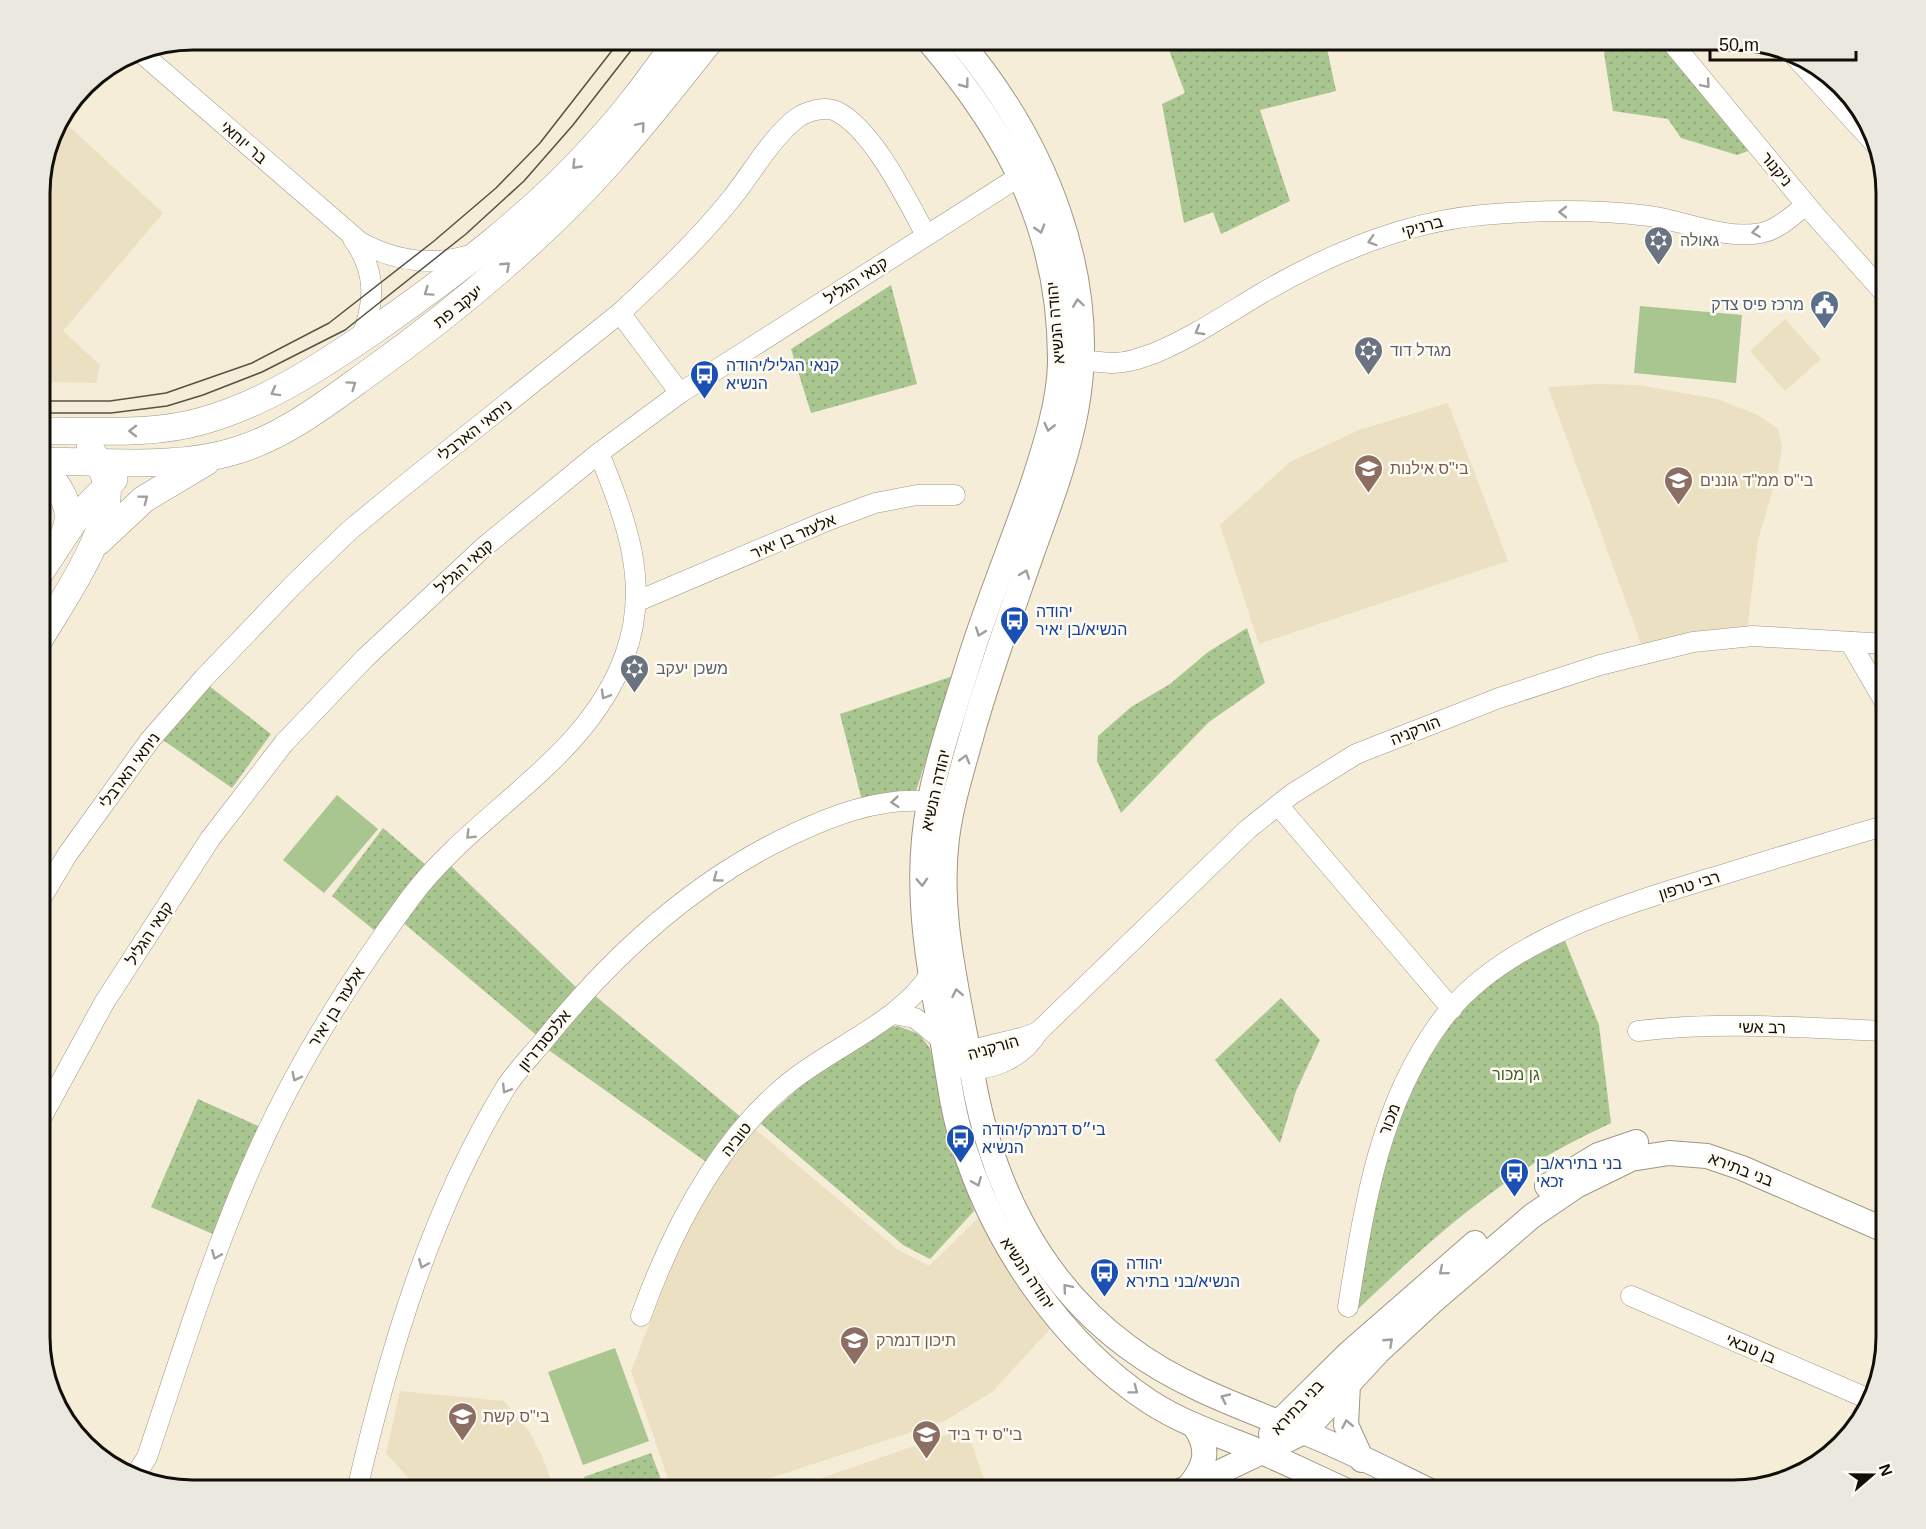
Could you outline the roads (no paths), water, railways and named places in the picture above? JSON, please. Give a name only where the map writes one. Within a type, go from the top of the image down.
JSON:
[{"type":"main road","name":"יעקב פת","points":[[50,431],[151,431],[191,424],[261,400],[361,339],[482,251],[564,177],[599,142],[670,50]]},
{"type":"main road","name":"יעקב פת","points":[[98,461],[176,461],[220,455],[260,442],[304,418],[425,333],[495,276],[609,164],[702,50]]},
{"type":"main road","name":"יעקב פת","points":[[50,556],[78,515],[107,486],[134,461],[191,424]]},
{"type":"main road","name":"יעקב פת","points":[[50,432],[76,438],[90,449],[98,461],[107,486],[105,516],[88,555],[50,621]]},
{"type":"main road","points":[[88,555],[139,503],[174,480],[220,455]]},
{"type":"main road","points":[[50,463],[98,461]]},
{"type":"main road","points":[[50,478],[63,495],[68,522],[64,534]]},
{"type":"street","name":"יהודה הנשיא","points":[[936,50],[976,99],[999,134],[1031,169],[1066,232],[1079,308],[1083,361],[1076,412],[1063,466],[941,803],[950,944],[983,1133],[1014,1209],[1051,1269],[1068,1291],[1106,1329],[1148,1360],[1278,1423],[1304,1432],[1406,1480]]},
{"type":"street","name":"יהודה הנשיא","points":[[969,50],[1016,117],[1031,169],[1057,310],[1060,370],[1041,459],[968,663],[941,803],[922,875],[931,973],[961,1139],[975,1180],[994,1220],[1048,1305],[1090,1353],[1151,1403],[1196,1426],[1323,1480]]},
{"type":"street","name":"ניקנור","points":[[1678,50],[1806,205],[1876,284]]},
{"type":"street","name":"בר יוחאי","points":[[146,57],[350,235],[381,253],[400,258],[446,260],[482,251]]},
{"type":"street","points":[[1808,71],[1861,129]]},
{"type":"street","name":"ניתאי הארבלי","points":[[50,884],[67,855],[150,740],[212,670],[294,584],[350,530],[620,313],[675,261],[729,201],[783,132],[798,117],[815,109],[835,110],[853,124],[876,150],[926,235]]},
{"type":"street","name":"קנאי הגליל","points":[[50,1101],[78,1047],[210,839],[270,760],[365,657],[484,546],[599,453],[680,393],[1031,169]]},
{"type":"street","name":"ברניקי","points":[[1060,370],[1068,364],[1083,361],[1114,363],[1132,361],[1153,354],[1181,342],[1322,260],[1362,244],[1443,220],[1482,215],[1590,212],[1650,216],[1740,234],[1761,233],[1773,228],[1806,205]]},
{"type":"street","name":"בר יוחאי","points":[[350,235],[366,260],[373,280],[370,310],[361,339]]},
{"type":"street","points":[[620,313],[680,393]]},
{"type":"street","name":"אלעזר בן יאיר","points":[[139,1469],[147,1456],[210,1271],[255,1156],[342,993],[421,884],[585,726],[606,693],[624,657],[638,601],[634,563],[626,528],[599,453]]},
{"type":"street","name":"אלעזר בן יאיר","points":[[638,601],[824,522],[875,504],[917,495],[955,495]]},
{"type":"street","name":"הורקניה","points":[[947,1065],[1013,1057],[1032,1042],[1038,1032],[1248,829],[1278,805],[1356,754],[1444,718],[1600,665],[1693,642],[1732,637],[1876,643]]},
{"type":"street","points":[[1850,642],[1876,687]]},
{"type":"street","name":"אלכסנדריון","points":[[360,1480],[405,1314],[458,1176],[507,1085],[571,1007],[627,948],[669,913],[737,864],[798,831],[855,810],[890,802],[941,803]]},
{"type":"street","points":[[1278,805],[1452,1009]]},
{"type":"street","name":"רבי טרפון","points":[[1500,966],[1567,929],[1654,895],[1876,828]]},
{"type":"street","name":"מכור","points":[[1348,1307],[1360,1232],[1383,1135],[1398,1096],[1421,1051],[1452,1009],[1475,984],[1500,966]]},
{"type":"street","name":"טוביה","points":[[641,1316],[653,1284],[697,1193],[761,1108],[799,1075],[893,1014],[916,993],[931,973]]},
{"type":"street","points":[[893,1014],[915,1018],[942,1040]]},
{"type":"street","name":"רב אשי","points":[[1638,1031],[1677,1026],[1876,1031]]},
{"type":"street","name":"בני בתירא","points":[[1260,1452],[1278,1423],[1365,1338],[1517,1209],[1573,1169],[1614,1149],[1647,1140],[1682,1139],[1711,1142],[1747,1153],[1876,1208]]},
{"type":"street","name":"בני בתירא","points":[[1260,1452],[1304,1432],[1348,1384],[1432,1302],[1532,1216],[1576,1186],[1631,1159],[1675,1152],[1707,1156],[1742,1168],[1876,1226]]},
{"type":"street","name":"בן טבאי","points":[[1631,1296],[1863,1397]]},
{"type":"street","points":[[1348,1384],[1346,1425],[1362,1460]]},
{"type":"street","points":[[1193,1480],[1200,1472],[1205,1460],[1206,1449],[1196,1426]]},
{"type":"street","points":[[1201,1480],[1260,1452]]},
{"type":"tram line","points":[[50,401],[110,401],[166,393],[252,363],[329,323],[434,241],[496,188],[540,143],[612,50]]},
{"type":"tram line","points":[[50,413],[111,413],[167,406],[262,372],[345,330],[466,234],[524,181],[573,125],[631,50]]},
{"type":"place","name":"גאולה","points":[[1659,266]]},
{"type":"place","name":"מרכז פיס צדק","points":[[1825,330]]},
{"type":"place","name":"מגדל דוד","points":[[1369,376]]},
{"type":"place","name":"קנאי הגליל/יהודה הנשיא","points":[[705,400]]},
{"type":"place","name":"בי\"ס אילנות","points":[[1369,494]]},
{"type":"place","name":"בי\"ס ממ\"ד גוננים","points":[[1679,506]]},
{"type":"place","name":"יהודה הנשיא/בן יאיר","points":[[1015,646]]},
{"type":"place","name":"משכן יעקב","points":[[635,694]]},
{"type":"place","name":"בי״ס דנמרק/יהודה הנשיא","points":[[961,1164]]},
{"type":"place","name":"בני בתירא/בן זכאי","points":[[1515,1198]]},
{"type":"place","name":"יהודה הנשיא/בני בתירא","points":[[1105,1298]]},
{"type":"place","name":"תיכון דנמרק","points":[[855,1366]]},
{"type":"place","name":"בי\"ס קשת","points":[[462,1442]]},
{"type":"place","name":"בי\"ס יד ביד","points":[[927,1460]]},
{"type":"park label","name":"גן מכור","points":[[1516,1074]]}]
